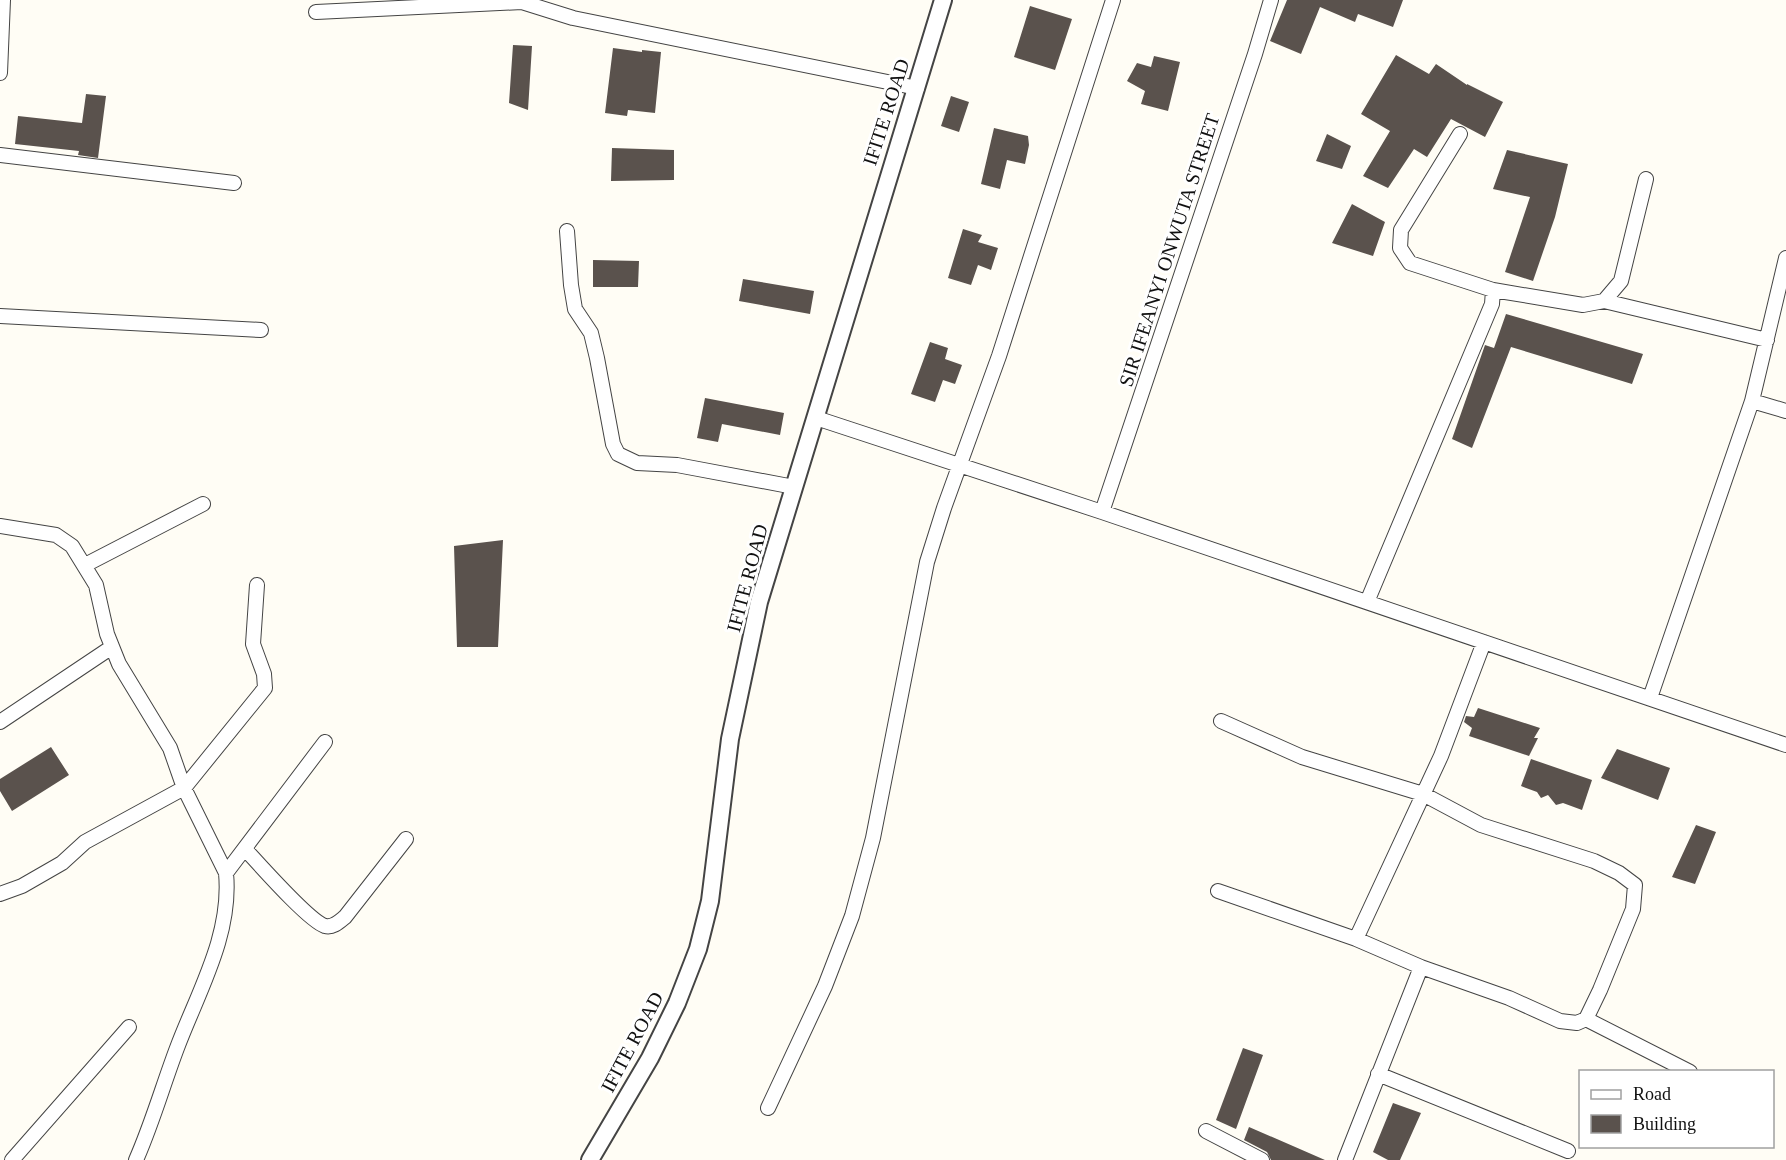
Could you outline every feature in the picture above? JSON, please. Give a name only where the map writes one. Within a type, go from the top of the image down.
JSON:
[{"type":"street","points":[[0,73],[3,0]]},
{"type":"street","name":"IFITE ROAD","points":[[590,1160],[650,1058],[677,1003],[698,949],[710,901],[730,739],[759,602],[943,0]]},
{"type":"street","points":[[768,1108],[825,986],[852,915],[873,838],[927,562],[944,508],[999,357],[1113,0]]},
{"type":"street","name":"SIR IFEANYI ONWUTA STREET","points":[[1102,512],[1271,0]]},
{"type":"street","points":[[316,12],[522,2],[573,18],[917,87]]},
{"type":"street","points":[[1460,134],[1401,230],[1400,248],[1410,263],[1493,290],[1583,305],[1605,301],[1767,340]]},
{"type":"street","points":[[0,155],[234,183]]},
{"type":"street","points":[[1605,301],[1621,281],[1646,179]]},
{"type":"street","points":[[567,231],[575,309],[591,333],[609,427],[618,454],[637,463],[677,465],[795,487]]},
{"type":"street","points":[[1650,698],[1752,401],[1786,258]]},
{"type":"street","points":[[1367,602],[1492,304],[1493,290]]},
{"type":"street","points":[[0,316],[261,330]]},
{"type":"street","points":[[1752,401],[1786,411]]},
{"type":"street","points":[[816,418],[1102,512],[1786,745]]},
{"type":"street","points":[[85,565],[203,504]]},
{"type":"street","points":[[0,526],[56,535],[72,546],[85,565],[96,585],[107,634],[119,664],[170,748],[184,788],[226,873],[226,910],[219,944],[136,1160]]},
{"type":"street","points":[[0,894],[22,886],[62,863],[85,842],[184,788],[265,688],[264,674],[253,644],[257,585]]},
{"type":"street","points":[[1356,939],[1441,756],[1484,642]]},
{"type":"street","points":[[0,722],[112,646]]},
{"type":"street","points":[[1218,891],[1356,939],[1421,967],[1509,998],[1560,1021],[1577,1023],[1586,1019],[1600,990],[1633,909],[1635,885],[1619,873],[1594,861],[1481,825],[1423,794],[1302,757],[1221,721]]},
{"type":"street","points":[[226,873],[325,742]]},
{"type":"street","points":[[244,849],[303,909],[327,927],[337,924],[345,917],[406,839]]},
{"type":"street","points":[[1345,1160],[1421,967]]},
{"type":"street","points":[[1586,1019],[1688,1070]]},
{"type":"street","points":[[0,1159],[12,1160],[129,1027]]},
{"type":"street","points":[[1378,1074],[1568,1151]]},
{"type":"street","points":[[1206,1131],[1262,1160]]},
{"type":"building","points":[[1287,0],[1403,0],[1393,27],[1358,14],[1355,22],[1320,7],[1301,54],[1270,41]]},
{"type":"building","points":[[1030,6],[1072,19],[1055,70],[1014,57]]},
{"type":"building","points":[[513,45],[532,46],[528,110],[509,103]]},
{"type":"building","points":[[613,48],[661,52],[655,113],[628,110],[627,116],[605,113]]},
{"type":"building","points":[[1396,55],[1429,74],[1436,64],[1467,85],[1503,102],[1485,137],[1451,119],[1427,157],[1414,149],[1388,188],[1363,176],[1390,131],[1361,114]]},
{"type":"building","points":[[1154,56],[1180,62],[1168,111],[1141,104],[1145,91],[1127,81],[1137,63],[1151,67]]},
{"type":"building","points":[[86,94],[106,96],[98,158],[78,155],[79,151],[15,144],[18,116],[82,123]]},
{"type":"building","points":[[951,96],[969,102],[959,132],[941,126]]},
{"type":"building","points":[[994,128],[1028,136],[1029,145],[1025,164],[1007,160],[1000,189],[981,184]]},
{"type":"building","points":[[1327,134],[1351,146],[1342,169],[1316,161]]},
{"type":"building","points":[[612,148],[674,150],[674,180],[611,181]]},
{"type":"building","points":[[1507,150],[1568,164],[1555,217],[1533,281],[1505,272],[1530,197],[1493,189]]},
{"type":"building","points":[[1352,204],[1385,222],[1373,256],[1332,243]]},
{"type":"building","points":[[963,229],[982,235],[978,242],[998,248],[991,270],[978,265],[971,285],[948,278]]},
{"type":"building","points":[[593,260],[639,261],[638,287],[593,287]]},
{"type":"building","points":[[743,279],[814,291],[810,314],[739,301]]},
{"type":"building","points":[[1506,314],[1643,354],[1632,384],[1511,347],[1472,448],[1452,439],[1485,345],[1494,348]]},
{"type":"building","points":[[930,342],[948,348],[945,359],[962,365],[955,384],[943,380],[935,402],[911,394]]},
{"type":"building","points":[[705,398],[784,413],[780,435],[722,424],[718,442],[697,438]]},
{"type":"building","points":[[503,540],[498,647],[457,647],[454,546]]},
{"type":"building","points":[[1478,708],[1540,728],[1534,738],[1538,738],[1529,756],[1469,736],[1472,728],[1464,722],[1466,716],[1474,717]]},
{"type":"building","points":[[51,747],[69,775],[12,811],[0,791],[0,779]]},
{"type":"building","points":[[1617,749],[1670,768],[1658,800],[1601,778]]},
{"type":"building","points":[[1531,759],[1592,780],[1582,810],[1563,803],[1556,805],[1548,795],[1541,798],[1537,792],[1521,786]]},
{"type":"building","points":[[1696,825],[1716,832],[1695,884],[1672,877]]},
{"type":"building","points":[[1243,1048],[1263,1055],[1236,1129],[1216,1120]]},
{"type":"building","points":[[1393,1103],[1421,1113],[1400,1160],[1388,1160],[1373,1152]]},
{"type":"building","points":[[1249,1127],[1325,1160],[1271,1160],[1267,1152],[1244,1140]]}]
